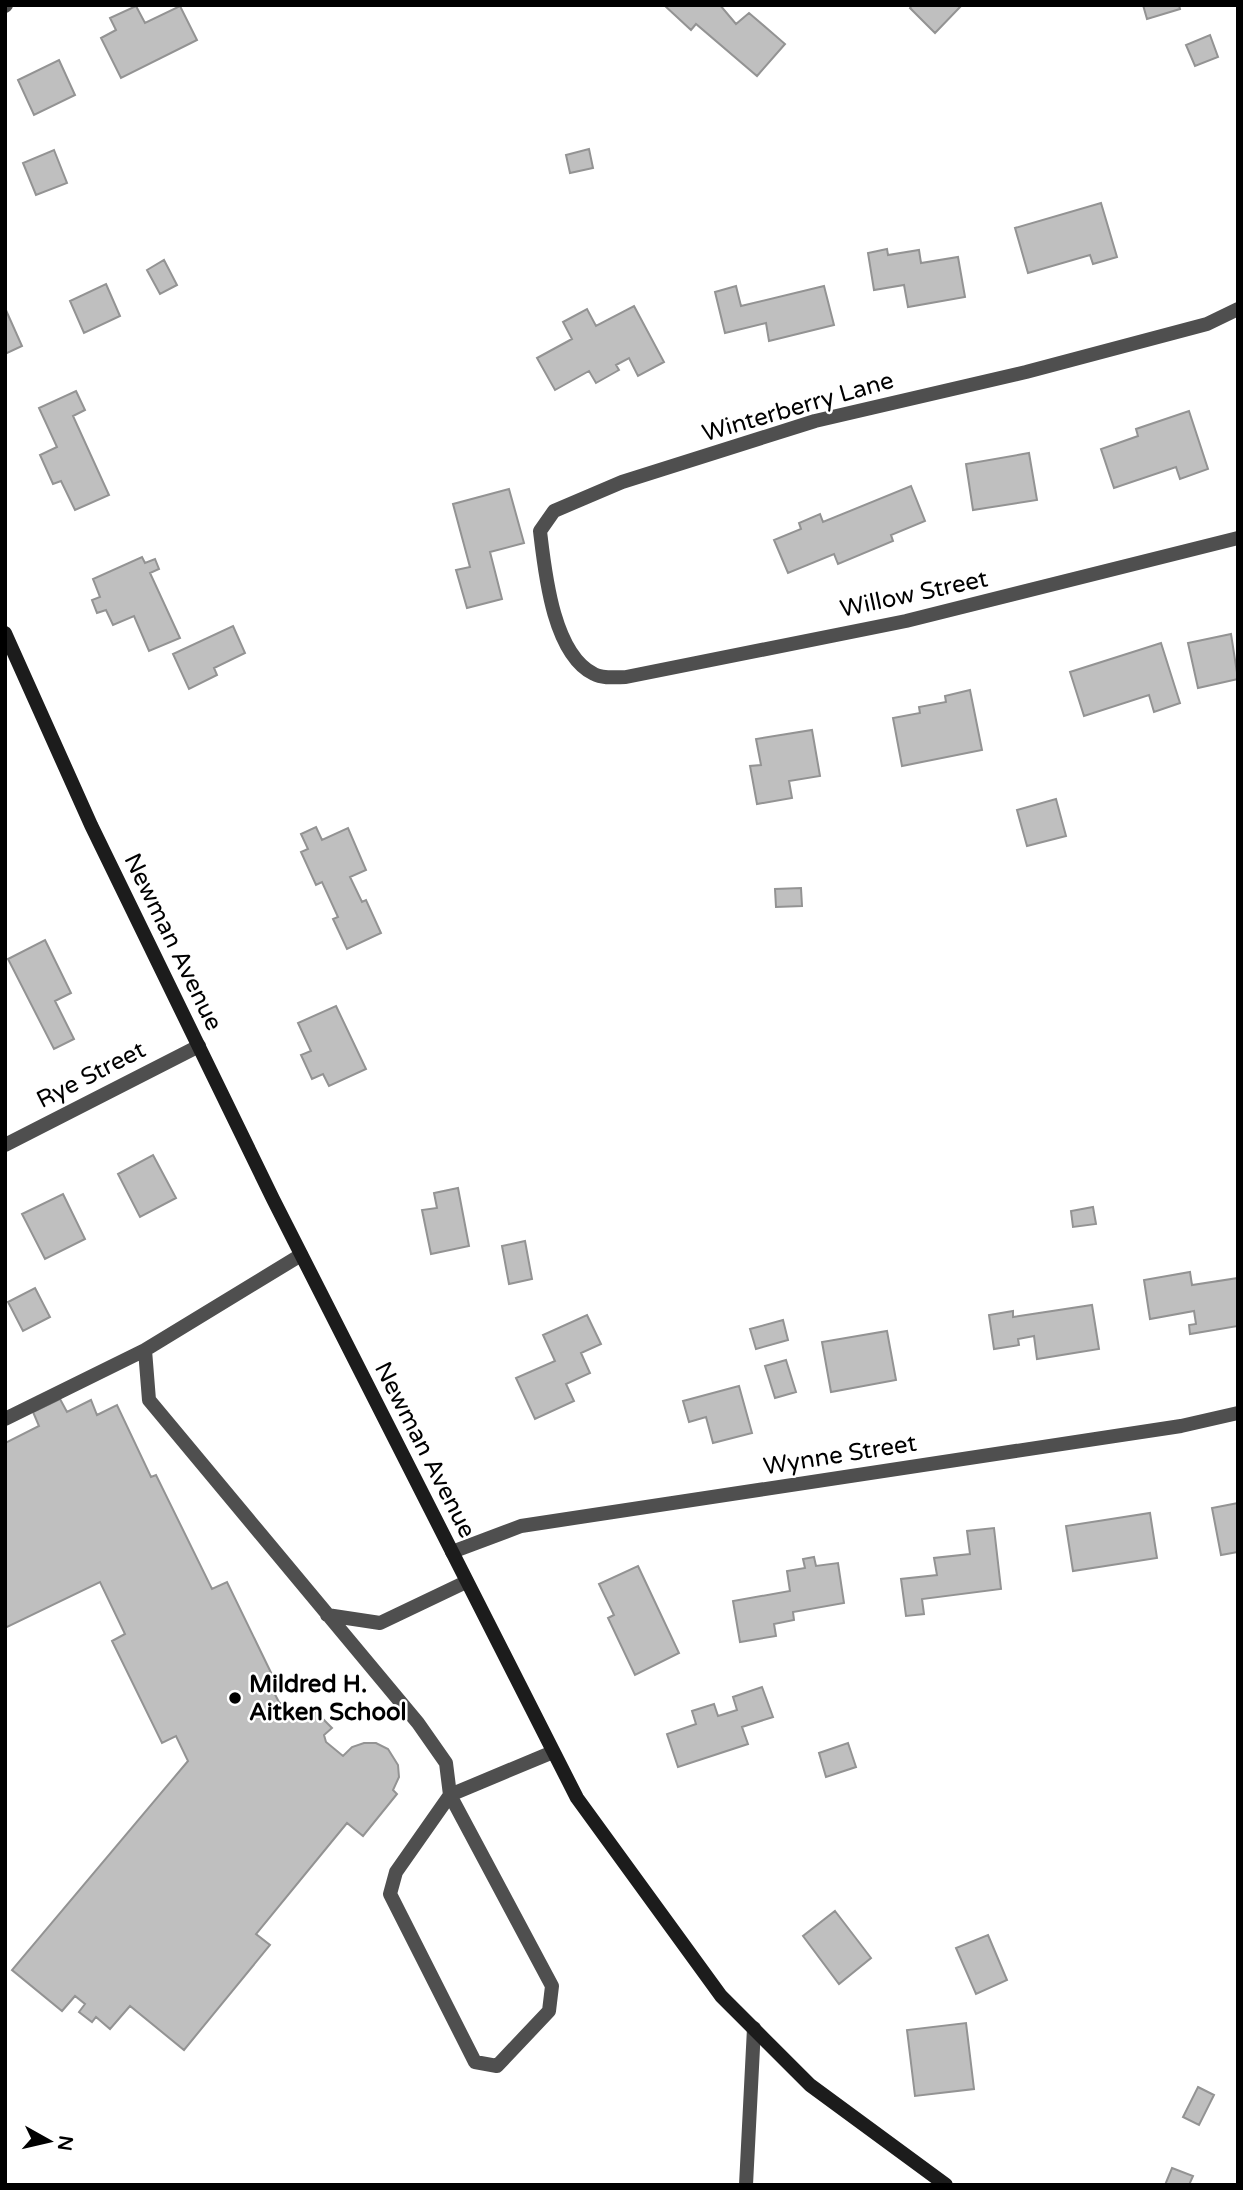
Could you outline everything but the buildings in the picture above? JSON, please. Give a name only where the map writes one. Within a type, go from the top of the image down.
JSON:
[{"type":"main road","name":"Newman Avenue","points":[[5,633],[91,825],[301,1255],[577,1798],[721,1996],[810,2085],[946,2185]]},
{"type":"street","name":"Winterberry Lane","points":[[597,676],[581,666],[564,644],[553,606],[540,531],[554,511],[622,482],[815,421],[1207,324],[1238,309]]},
{"type":"street","name":"Willow Street","points":[[597,676],[626,677],[665,672],[906,621],[1238,538]]},
{"type":"street","name":"Rye Street","points":[[5,1145],[199,1046]]},
{"type":"street","points":[[5,1419],[145,1350],[301,1255]]},
{"type":"street","points":[[145,1350],[149,1399],[446,1763],[450,1795],[552,1986],[549,2011],[497,2066],[475,2062],[390,1894],[396,1872],[450,1795],[553,1752]]},
{"type":"street","name":"Wynne Street","points":[[452,1552],[521,1526],[1181,1426],[1238,1413]]},
{"type":"street","points":[[327,1615],[380,1622],[467,1582]]},
{"type":"street","points":[[746,2185],[754,2028]]},
{"type":"place","name":"Mildred H. Aitken School","points":[[235,1698]]}]
